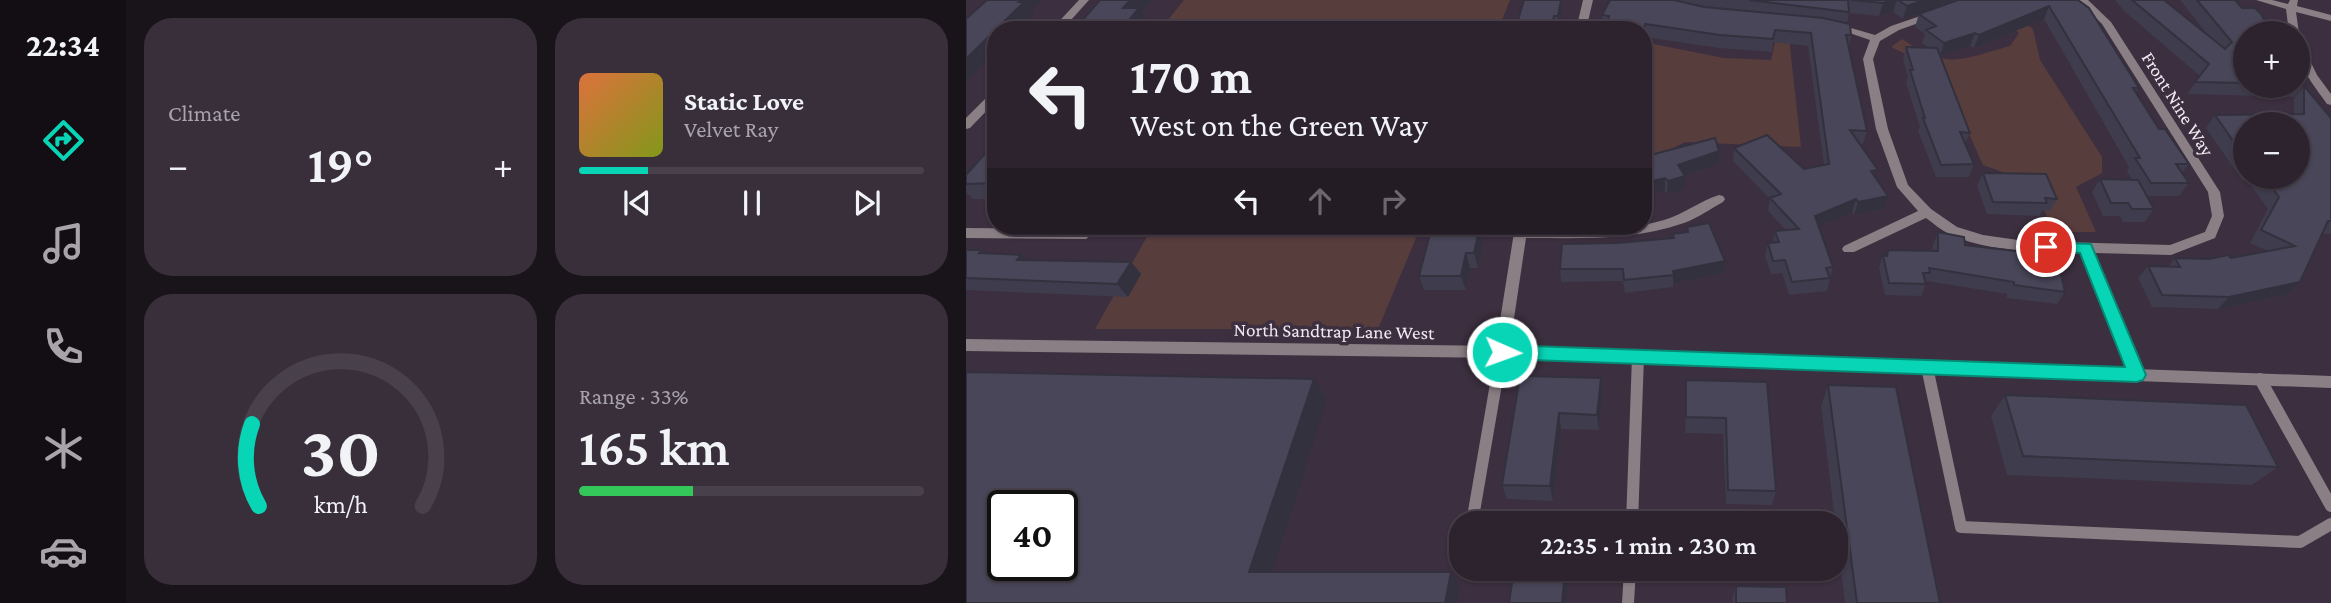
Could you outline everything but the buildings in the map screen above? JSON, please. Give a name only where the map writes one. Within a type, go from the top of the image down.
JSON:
[{"type":"street","points":[[1064,21],[1084,0]]},
{"type":"street","points":[[1583,21],[1588,0]]},
{"type":"street","name":"Front Nine Way","points":[[1875,39],[1868,58],[1882,128],[1903,187],[1927,212],[1952,230],[1982,240],[2025,247],[2171,250],[2210,235],[2218,216],[2214,192],[2106,22],[2083,0]]},
{"type":"street","points":[[2262,0],[2293,4],[2331,18]]},
{"type":"street","points":[[1827,24],[1851,29],[1875,39],[1895,28],[1941,12]]},
{"type":"street","points":[[2310,71],[2331,102]]},
{"type":"street","points":[[966,125],[987,103]]},
{"type":"street","points":[[1652,228],[1683,219],[1719,199]]},
{"type":"street","points":[[1849,249],[1927,212]]},
{"type":"street","points":[[966,233],[987,233]]},
{"type":"street","points":[[1502,352],[1520,235]]},
{"type":"street","points":[[2086,248],[2137,375]]},
{"type":"street","name":"North Sandtrap Lane West","points":[[966,345],[1502,352],[2331,382]]},
{"type":"lane","points":[[1474,511],[1502,352]]},
{"type":"lane","points":[[1632,511],[1638,357]]},
{"type":"lane","points":[[1927,367],[1961,527],[2300,542],[2331,524]]},
{"type":"lane","points":[[2260,379],[2331,506]]},
{"type":"lane","points":[[1628,603],[1629,581]]},
{"type":"shaded area","points":[[1184,0],[1510,0],[1502,21],[1167,21]]},
{"type":"shaded area","points":[[1998,0],[2033,29],[2040,60],[2102,157],[2102,173],[2076,187],[2096,232],[2054,232],[2032,183],[1983,165],[1941,71],[1891,47],[1902,39],[1932,55],[1954,59],[2010,46],[2019,33],[1988,5]]},
{"type":"shaded area","points":[[1778,29],[1791,31],[1790,47],[1801,147],[1685,142],[1652,159],[1652,44],[1724,58],[1771,60]]},
{"type":"shaded area","points":[[1148,235],[1417,235],[1378,329],[1095,329]]},
{"type":"route","points":[[1502,352],[2137,375],[2086,248],[2046,247]]}]
